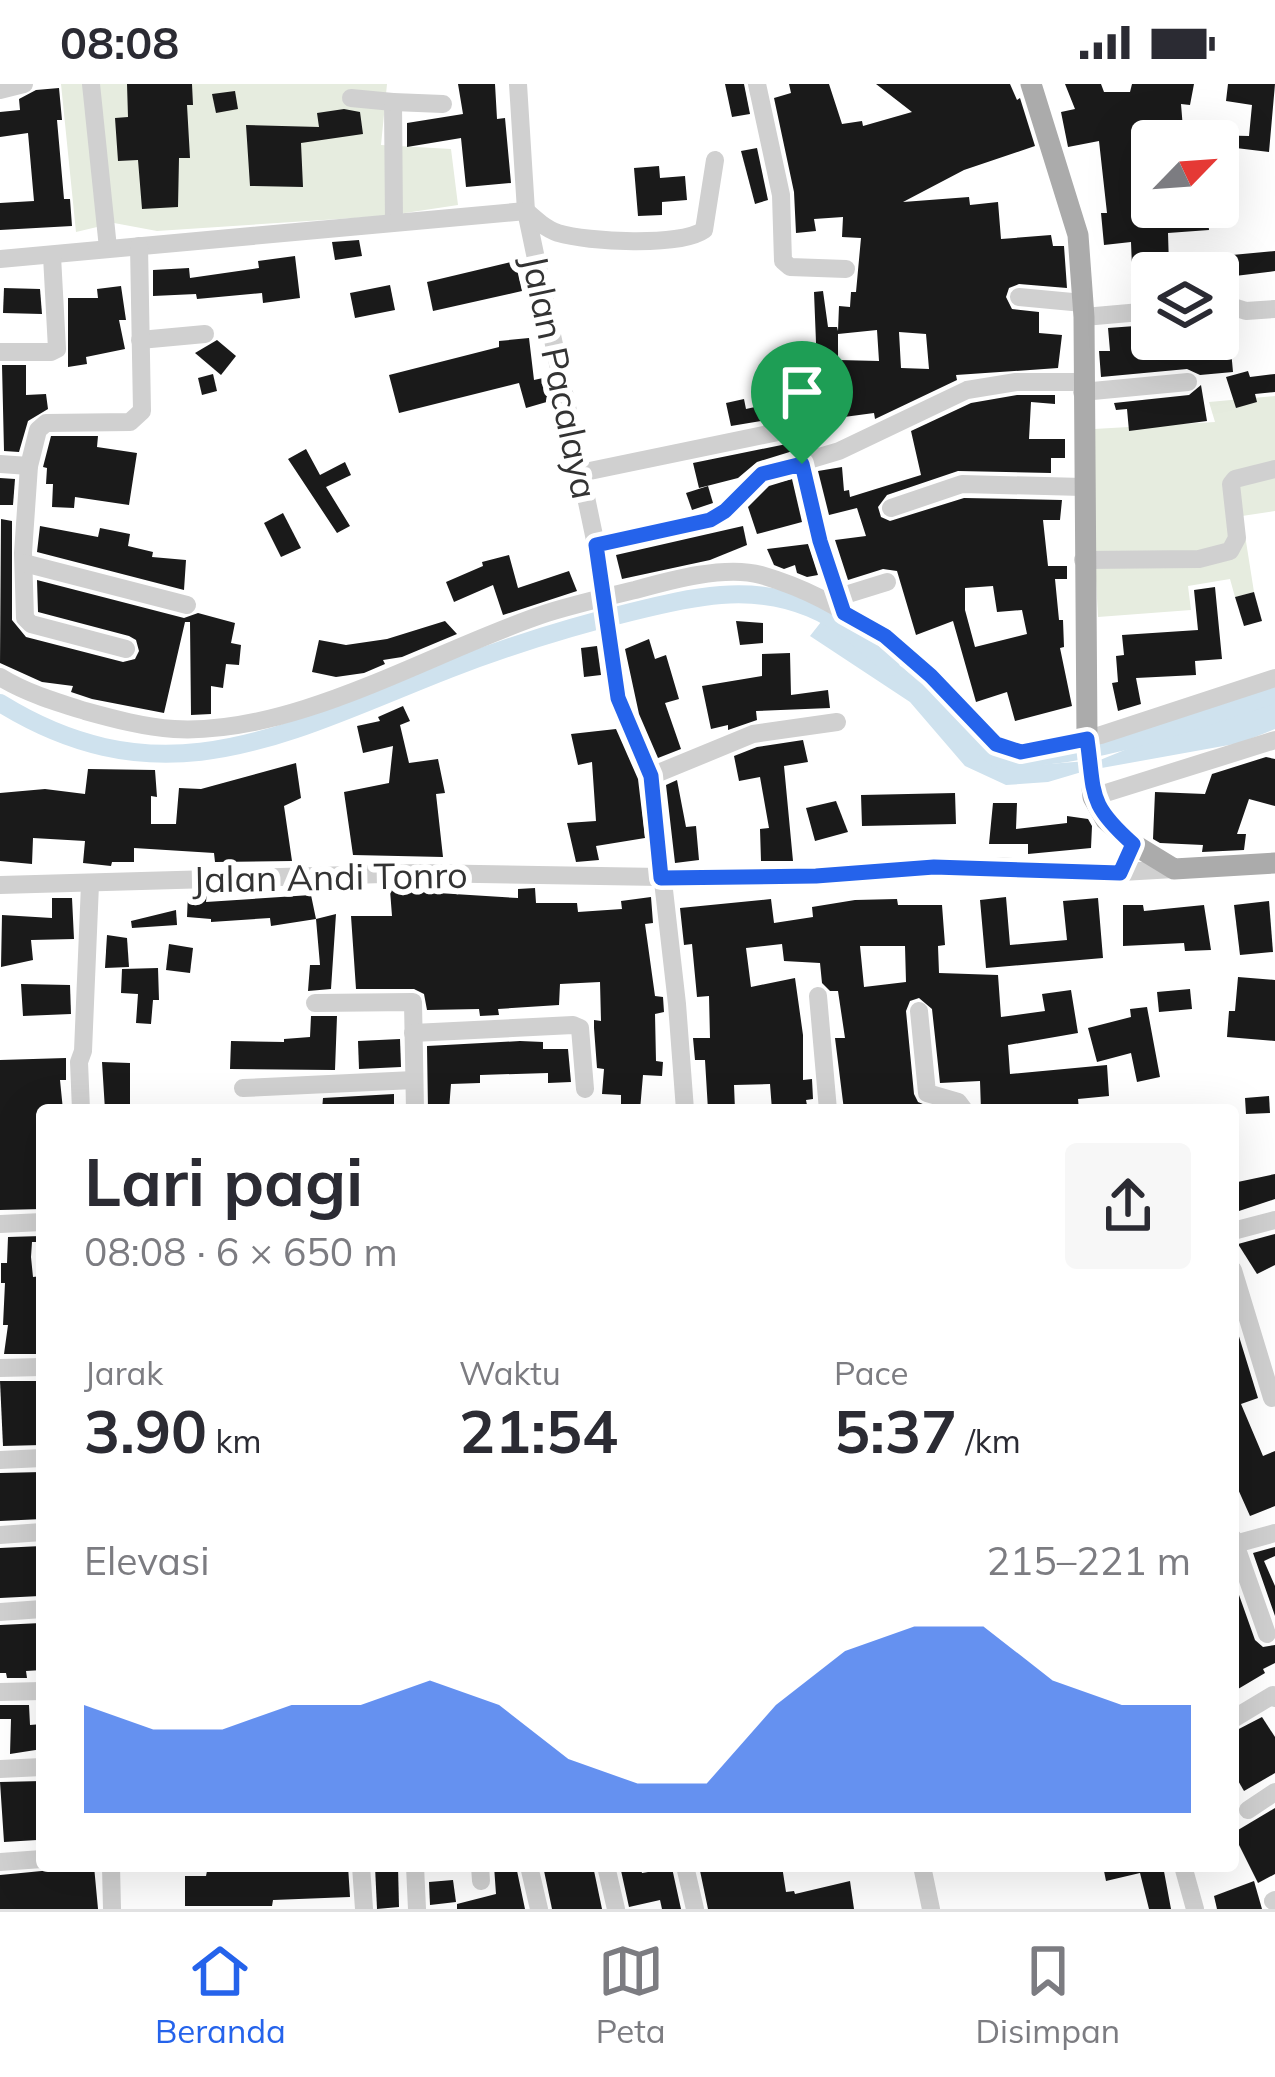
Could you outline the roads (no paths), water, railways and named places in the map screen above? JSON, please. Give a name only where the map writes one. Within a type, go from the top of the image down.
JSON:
[{"type":"main road","points":[[1031,84],[1078,235],[1092,789],[1106,820],[1133,844],[1174,869],[1275,863]]},
{"type":"street","points":[[0,90],[24,84]]},
{"type":"street","points":[[91,84],[108,248]]},
{"type":"street","name":"Jalan Pacalaya","points":[[518,84],[526,211],[596,545],[618,698],[651,776],[685,1104]]},
{"type":"street","points":[[757,84],[781,195],[783,260],[790,267],[846,269]]},
{"type":"street","points":[[351,98],[443,104]]},
{"type":"street","points":[[393,102],[394,222]]},
{"type":"street","points":[[0,259],[526,211],[554,232],[574,236],[688,239],[704,230],[715,160]]},
{"type":"street","points":[[126,649],[31,624],[23,609],[23,539],[29,466],[38,430],[46,423],[137,419],[142,411],[139,246]]},
{"type":"street","points":[[0,352],[57,349],[52,256]]},
{"type":"street","points":[[1019,297],[1083,310],[1131,311]]},
{"type":"street","points":[[1239,309],[1275,309]]},
{"type":"street","points":[[140,340],[205,334]]},
{"type":"street","points":[[596,545],[710,520],[762,474],[802,464],[894,428],[967,390],[1016,382],[1082,387],[1187,382]]},
{"type":"street","points":[[580,473],[821,424]]},
{"type":"street","points":[[0,464],[29,466]]},
{"type":"street","points":[[802,464],[835,604]]},
{"type":"street","points":[[1083,560],[1199,559],[1230,551],[1237,538],[1232,484],[1235,479],[1275,469]]},
{"type":"street","points":[[890,508],[962,484],[1083,487]]},
{"type":"street","points":[[0,541],[23,539]]},
{"type":"street","points":[[24,563],[187,605]]},
{"type":"street","points":[[0,677],[52,701],[121,722],[176,729],[245,723],[362,687],[544,614],[607,612],[657,584],[739,573],[760,574],[835,604],[885,636],[996,744],[1021,752],[1088,742],[1275,677]]},
{"type":"street","points":[[835,604],[886,582]]},
{"type":"street","points":[[651,776],[753,734],[837,722]]},
{"type":"street","points":[[1092,789],[1275,740]]},
{"type":"street","points":[[1120,873],[1133,844]]},
{"type":"street","name":"Jalan Andi Tonro","points":[[0,885],[418,873],[661,878],[816,876],[934,867],[1120,873],[1174,869]]},
{"type":"street","points":[[90,884],[85,1058],[90,1104]]},
{"type":"street","points":[[818,996],[827,1104]]},
{"type":"street","points":[[315,1004],[413,1002],[415,1104]]},
{"type":"street","points":[[920,1011],[927,1093],[960,1104]]},
{"type":"street","points":[[413,1033],[573,1025],[580,1028],[585,1090]]},
{"type":"street","points":[[81,1104],[79,1062],[85,1058]]},
{"type":"street","points":[[243,1088],[414,1081]]},
{"type":"street","points":[[1239,1229],[1275,1220]]},
{"type":"street","points":[[0,1224],[36,1222]]},
{"type":"street","points":[[1239,1290],[1272,1398]]},
{"type":"street","points":[[0,1366],[36,1367]]},
{"type":"street","points":[[0,1460],[36,1458]]},
{"type":"street","points":[[0,1535],[36,1532]]},
{"type":"street","points":[[1239,1540],[1275,1533]]},
{"type":"street","points":[[1239,1555],[1267,1634]]},
{"type":"street","points":[[0,1612],[36,1610]]},
{"type":"street","points":[[0,1693],[36,1691]]},
{"type":"street","points":[[1239,1715],[1275,1698]]},
{"type":"street","points":[[0,1769],[36,1767]]},
{"type":"street","points":[[1249,1810],[1275,1792]]},
{"type":"street","points":[[0,1862],[36,1859]]},
{"type":"street","points":[[111,1872],[112,1909]]},
{"type":"street","points":[[361,1872],[364,1909]]},
{"type":"street","points":[[415,1872],[416,1909]]},
{"type":"street","points":[[530,1872],[539,1909]]},
{"type":"street","points":[[607,1872],[616,1909]]},
{"type":"street","points":[[686,1872],[695,1909]]},
{"type":"street","points":[[923,1872],[931,1909]]},
{"type":"street","points":[[1185,1872],[1195,1909]]},
{"type":"water","points":[[821,622],[902,667],[1010,767],[1100,760],[1275,689],[1275,729],[1240,743],[1048,782],[1006,785],[965,766],[910,702],[810,636]]},
{"type":"waterway","points":[[0,703],[60,733],[117,750],[172,754],[226,748],[280,734],[449,669],[585,624],[653,606],[743,594],[788,600],[821,613],[891,667]]},
{"type":"waterway","points":[[984,748],[997,759],[1069,753],[1139,737],[1275,694]]}]
